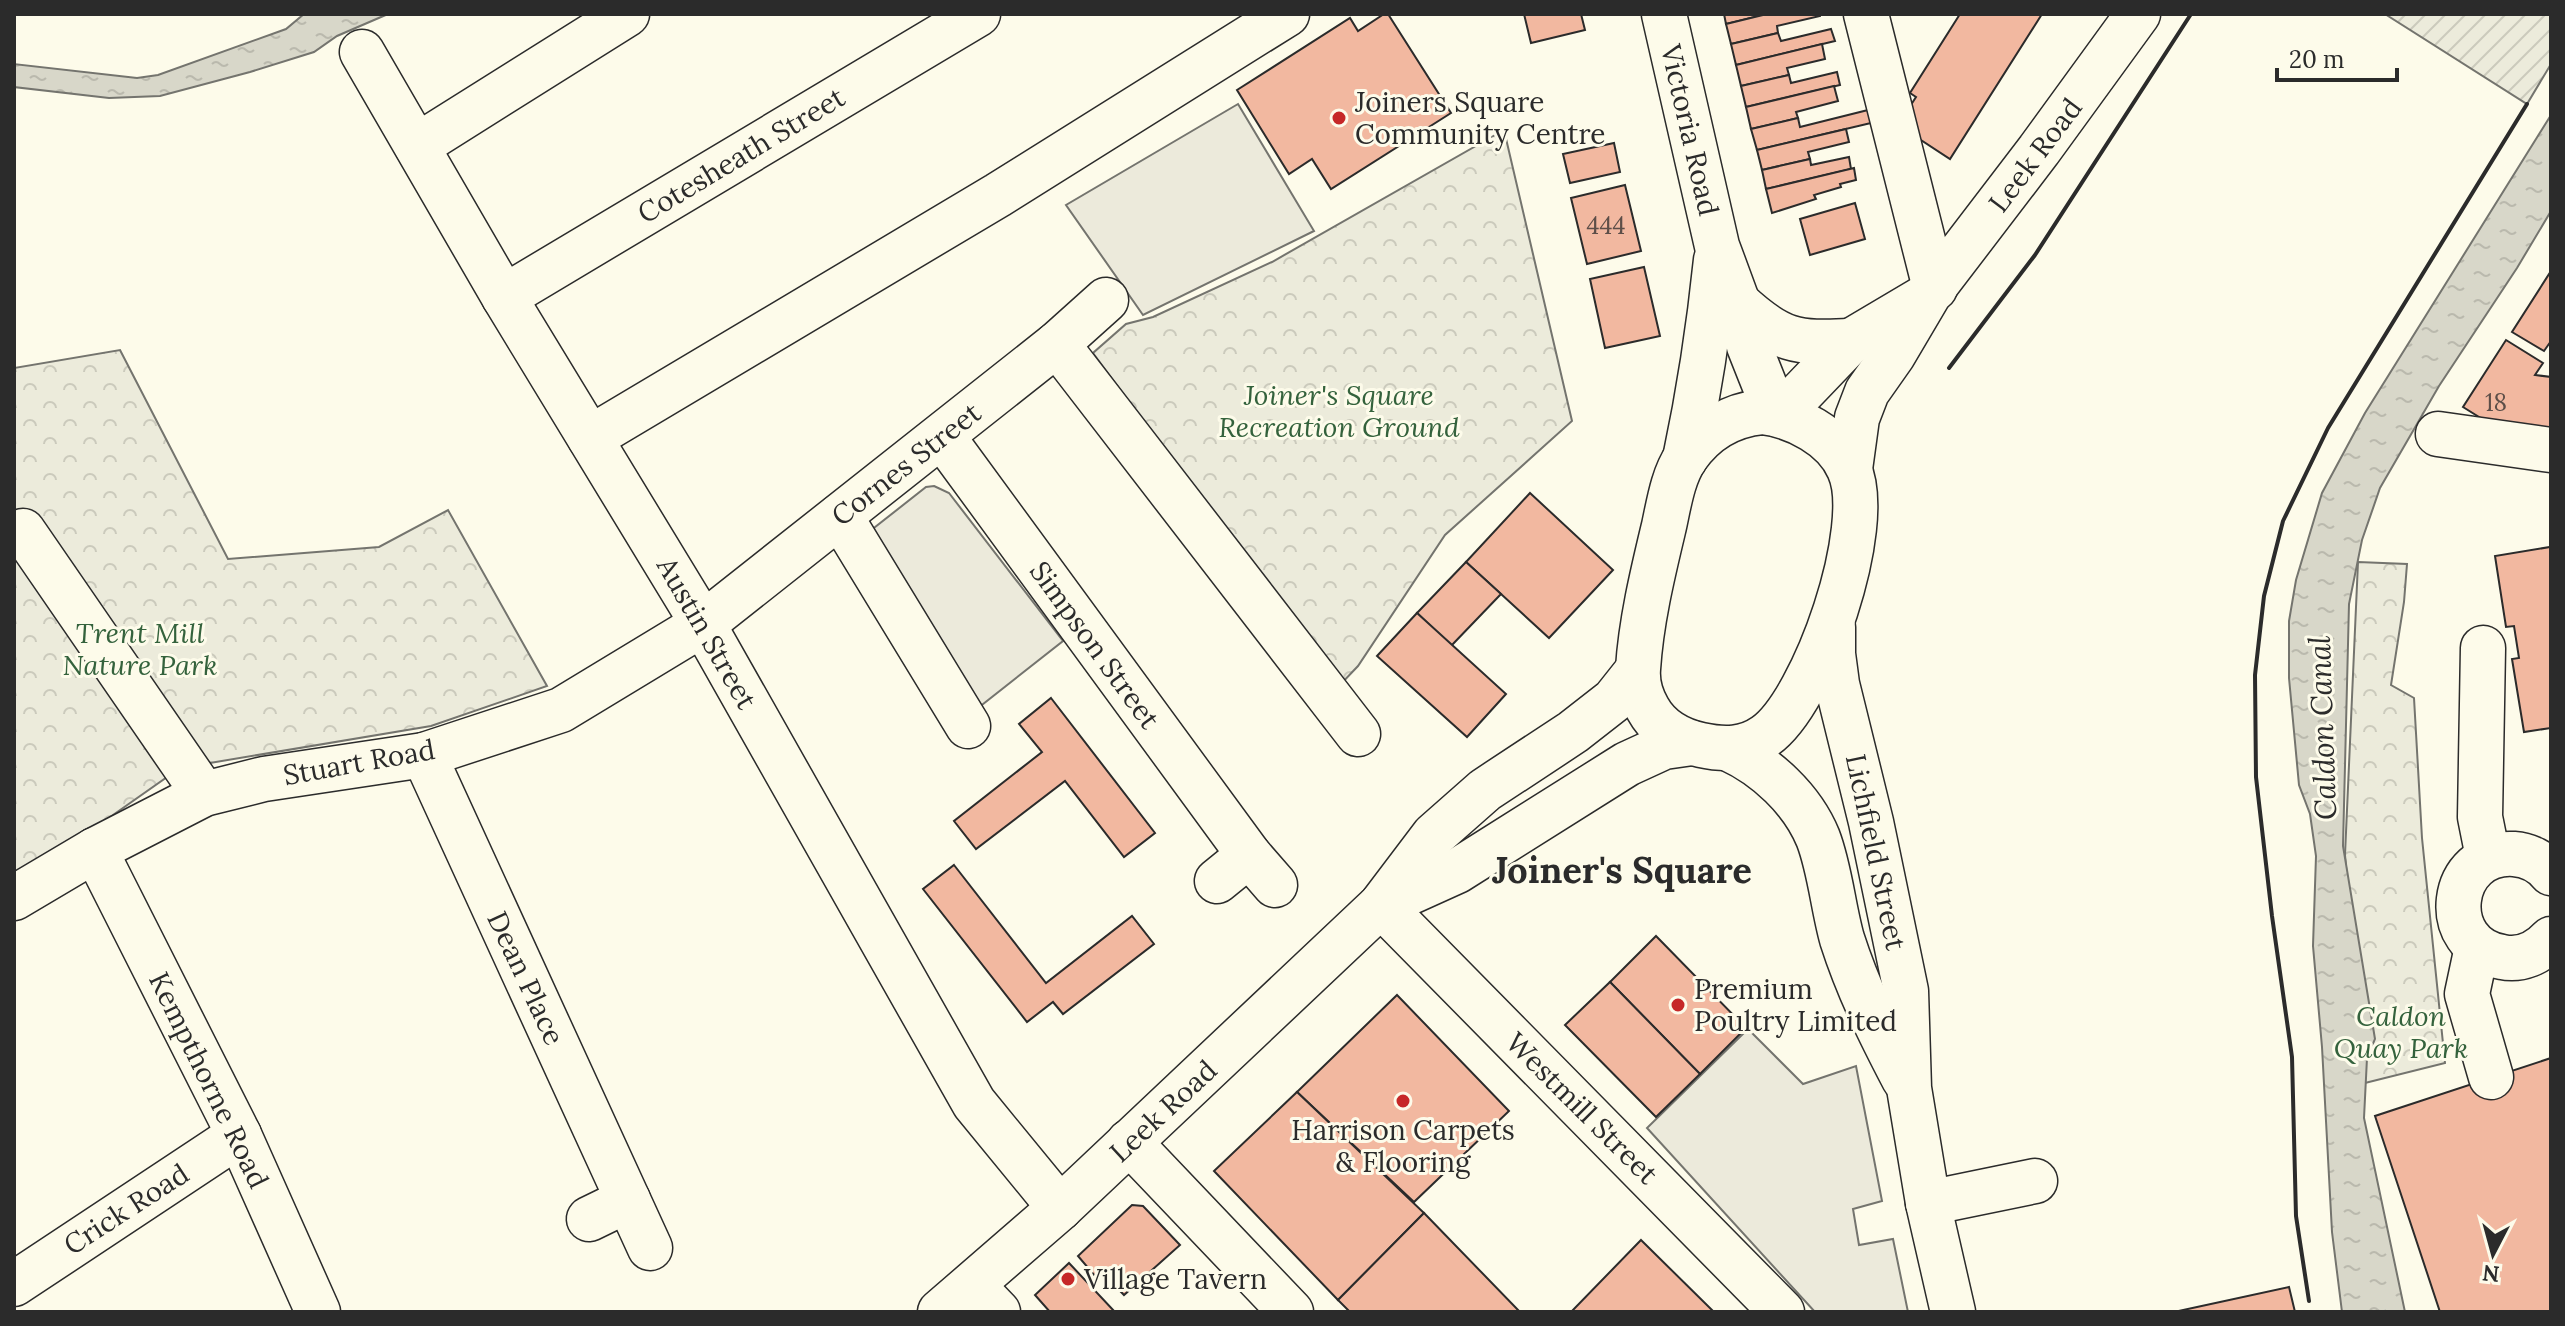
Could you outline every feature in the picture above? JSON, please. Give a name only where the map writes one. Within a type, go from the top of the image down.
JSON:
[{"type":"main road","points":[[417,146],[627,14]]},
{"type":"main road","name":"Cotesheath Street","points":[[504,297],[978,14]]},
{"type":"main road","points":[[596,447],[1287,14]]},
{"type":"main road","name":"Victoria Road","points":[[1664,14],[1717,246],[1738,303],[1749,346],[1779,414]]},
{"type":"main road","points":[[1902,14],[1871,34],[1932,291]]},
{"type":"main road","name":"Leek Road","points":[[1850,469],[1857,418],[1867,392],[1932,291],[2138,14]]},
{"type":"main road","name":"Austin Street","points":[[362,52],[504,297],[703,624],[974,1103],[1060,1208]]},
{"type":"main road","name":"Victoria Road","points":[[1685,459],[1700,391],[1717,246]]},
{"type":"main road","name":"Leek Road","points":[[1779,414],[1851,341],[1932,291]]},
{"type":"main road","name":"Cornes Street","points":[[703,624],[1057,344],[1106,300]]},
{"type":"main road","points":[[1738,303],[1763,327],[1787,338],[1821,343],[1851,341]]},
{"type":"main road","points":[[1057,344],[1358,734]]},
{"type":"main road","points":[[1742,414],[1779,414],[1804,424],[1825,438],[1841,454],[1850,469],[1856,490],[1853,539],[1833,617],[1801,693],[1784,719],[1766,735],[1748,745],[1710,746],[1670,733],[1654,719],[1642,698],[1637,671],[1647,603],[1673,489],[1685,459],[1709,433],[1728,420],[1742,414]]},
{"type":"main road","points":[[2438,434],[2551,450]]},
{"type":"main road","name":"Simpson Street","points":[[942,436],[1010,551],[1247,873]]},
{"type":"main road","points":[[840,516],[968,726]]},
{"type":"main road","points":[[23,531],[204,794]]},
{"type":"main road","name":"Lichfield Street","points":[[1833,617],[1837,684],[1871,822],[1906,991],[1909,1088],[1928,1203],[1953,1312]]},
{"type":"main road","name":"Stuart Road","points":[[14,898],[95,850],[204,794],[264,779],[424,755],[561,710],[703,624]]},
{"type":"main road","points":[[2483,648],[2480,817],[2488,857]]},
{"type":"main road","name":"Leek Road","points":[[970,1303],[1060,1208],[1381,905],[1434,835],[1485,790],[1573,732],[1614,700],[1637,671]]},
{"type":"main road","name":"Leek Road","points":[[1381,905],[1457,871],[1627,764],[1664,747],[1710,746]]},
{"type":"main road","name":"Lichfield Street","points":[[1710,746],[1749,758],[1768,773],[1795,801],[1818,838],[1842,938],[1866,1005],[1909,1088]]},
{"type":"main road","name":"Dean Place","points":[[424,755],[650,1248]]},
{"type":"main road","name":"Kempthorne Road","points":[[95,850],[239,1135],[318,1312]]},
{"type":"main road","points":[[2548,948],[2510,959],[2493,956],[2477,947],[2465,933],[2459,917],[2458,899],[2463,882],[2473,868],[2488,857],[2504,853],[2520,854],[2550,869]]},
{"type":"main road","name":"Westmill Street","points":[[1381,905],[1782,1312]]},
{"type":"main road","points":[[2477,947],[2467,994],[2491,1077]]},
{"type":"main road","name":"Crick Road","points":[[14,1284],[239,1135]]},
{"type":"main road","points":[[1129,1142],[1291,1312]]},
{"type":"main road","points":[[1928,1203],[2035,1181]]},
{"type":"main road","points":[[589,1219],[628,1200]]},
{"type":"green space","points":[[2385,14],[2551,14],[2551,64],[2527,104]]},
{"type":"green space","name":"Joiner's Square Recreation Ground","points":[[1504,130],[1572,421],[1445,535],[1358,666],[1339,686],[1093,353],[1126,324],[1153,317],[1272,262]]},
{"type":"green space","name":"Trent Mill Nature Park","points":[[120,350],[228,559],[379,547],[448,510],[547,686],[431,726],[180,768],[76,841],[14,876],[14,368]]},
{"type":"green space","name":"Caldon Quay Park","points":[[2358,562],[2407,564],[2391,685],[2414,698],[2422,838],[2445,1063],[2365,1083],[2345,855]]},
{"type":"shaded area","name":"Joiners Square Community Centre","points":[[1238,104],[1314,231],[1143,315],[1066,205]]},
{"type":"shaded area","points":[[934,486],[949,493],[1063,641],[978,708],[865,535],[926,487]]},
{"type":"shaded area","points":[[1748,1029],[1803,1084],[1856,1066],[1882,1201],[1853,1209],[1859,1245],[1893,1239],[1908,1312],[1815,1312],[1647,1128]]},
{"type":"water","points":[[304,14],[388,14],[337,36],[314,52],[160,96],[109,98],[14,87],[14,64],[137,78],[158,75],[286,29]]},
{"type":"water","name":"Caldon Canal","points":[[2551,115],[2551,211],[2439,386],[2380,488],[2362,540],[2349,604],[2343,846],[2375,1039],[2367,1058],[2364,1118],[2405,1312],[2342,1312],[2332,1232],[2313,946],[2316,856],[2310,814],[2299,785],[2289,678],[2289,621],[2296,580],[2322,493],[2365,413]]},
{"type":"building","name":"Joiners Square Community Centre","points":[[1388,14],[1451,113],[1331,189],[1312,159],[1289,174],[1237,90],[1350,18],[1358,31]]},
{"type":"building","points":[[1524,14],[1581,14],[1585,30],[1531,43]]},
{"type":"building","points":[[1724,14],[1767,14],[1726,24]]},
{"type":"building","points":[[1767,14],[1820,16],[1777,26],[1778,33],[1731,44],[1726,24]]},
{"type":"building","points":[[1960,14],[2042,14],[1950,159],[1898,125],[1916,97],[1910,93]]},
{"type":"building","points":[[1831,29],[1835,41],[1736,65],[1731,44],[1778,33],[1781,41]]},
{"type":"building","points":[[1822,44],[1825,59],[1787,68],[1789,75],[1741,86],[1736,65]]},
{"type":"building","points":[[1837,72],[1840,85],[1746,107],[1741,86],[1789,75],[1791,83]]},
{"type":"building","points":[[1834,86],[1838,101],[1796,112],[1798,118],[1751,129],[1746,107]]},
{"type":"building","points":[[1868,110],[1871,123],[1757,150],[1751,129],[1798,118],[1800,127]]},
{"type":"building","points":[[1846,129],[1849,142],[1808,152],[1810,159],[1762,170],[1757,150]]},
{"type":"building","points":[[1614,143],[1620,172],[1570,183],[1563,154]]},
{"type":"building","points":[[1849,157],[1851,169],[1766,189],[1762,170],[1810,159],[1811,165]]},
{"type":"building","points":[[1854,168],[1856,180],[1814,195],[1816,199],[1772,213],[1766,189]]},
{"type":"building","points":[[1625,185],[1641,251],[1587,264],[1571,198]]},
{"type":"building","points":[[1855,203],[1865,239],[1810,255],[1800,219]]},
{"type":"building","points":[[1644,267],[1660,336],[1605,348],[1590,279]]},
{"type":"building","points":[[2551,271],[2551,341],[2544,351],[2512,332]]},
{"type":"building","points":[[2506,340],[2543,363],[2535,375],[2551,377],[2551,437],[2500,430],[2463,407]]},
{"type":"building","points":[[1530,493],[1613,570],[1549,638],[1466,562]]},
{"type":"building","points":[[2550,547],[2551,728],[2524,732],[2512,659],[2519,658],[2514,626],[2506,627],[2495,556]]},
{"type":"building","points":[[1466,562],[1501,594],[1451,646],[1417,613]]},
{"type":"building","points":[[1417,613],[1506,694],[1467,737],[1377,656]]},
{"type":"building","points":[[1051,698],[1155,833],[1124,857],[1065,781],[976,849],[954,821],[1042,752],[1019,724]]},
{"type":"building","points":[[954,865],[1046,983],[1132,916],[1154,944],[1063,1014],[1053,1002],[1027,1022],[923,889]]},
{"type":"building","name":"Premium Poultry Limited","points":[[1656,936],[1746,1028],[1700,1074],[1610,982]]},
{"type":"building","points":[[1610,982],[1700,1074],[1656,1117],[1565,1025]]},
{"type":"building","name":"Harrison Carpets & Flooring","points":[[1397,995],[1509,1111],[1414,1202],[1297,1092]]},
{"type":"building","points":[[2551,1058],[2551,1312],[2440,1312],[2375,1116]]},
{"type":"building","points":[[1297,1092],[1424,1213],[1338,1300],[1214,1171]]},
{"type":"building","points":[[1132,1205],[1143,1206],[1180,1245],[1124,1295],[1100,1270],[1095,1276],[1078,1256]]},
{"type":"building","points":[[1424,1213],[1520,1312],[1350,1312],[1338,1300]]},
{"type":"building","points":[[1641,1240],[1714,1312],[1571,1312]]},
{"type":"building","name":"Village Tavern","points":[[1069,1263],[1115,1312],[1050,1312],[1035,1295]]},
{"type":"building","points":[[2289,1287],[2295,1312],[2174,1312]]},
{"type":"wall","points":[[1949,368],[2035,255],[2191,14]]},
{"type":"wall","points":[[2309,1301],[2296,1216],[2292,1057],[2256,777],[2255,675],[2264,596],[2283,521],[2328,428],[2527,104]]},
{"type":"place","name":"Joiners Square Community Centre","points":[[1339,118]]},
{"type":"place","name":"Premium Poultry Limited","points":[[1678,1005]]},
{"type":"place","name":"Harrison Carpets & Flooring","points":[[1403,1101]]},
{"type":"place","name":"Village Tavern","points":[[1068,1279]]},
{"type":"district","name":"Joiner's Square","points":[[1622,870]]}]
